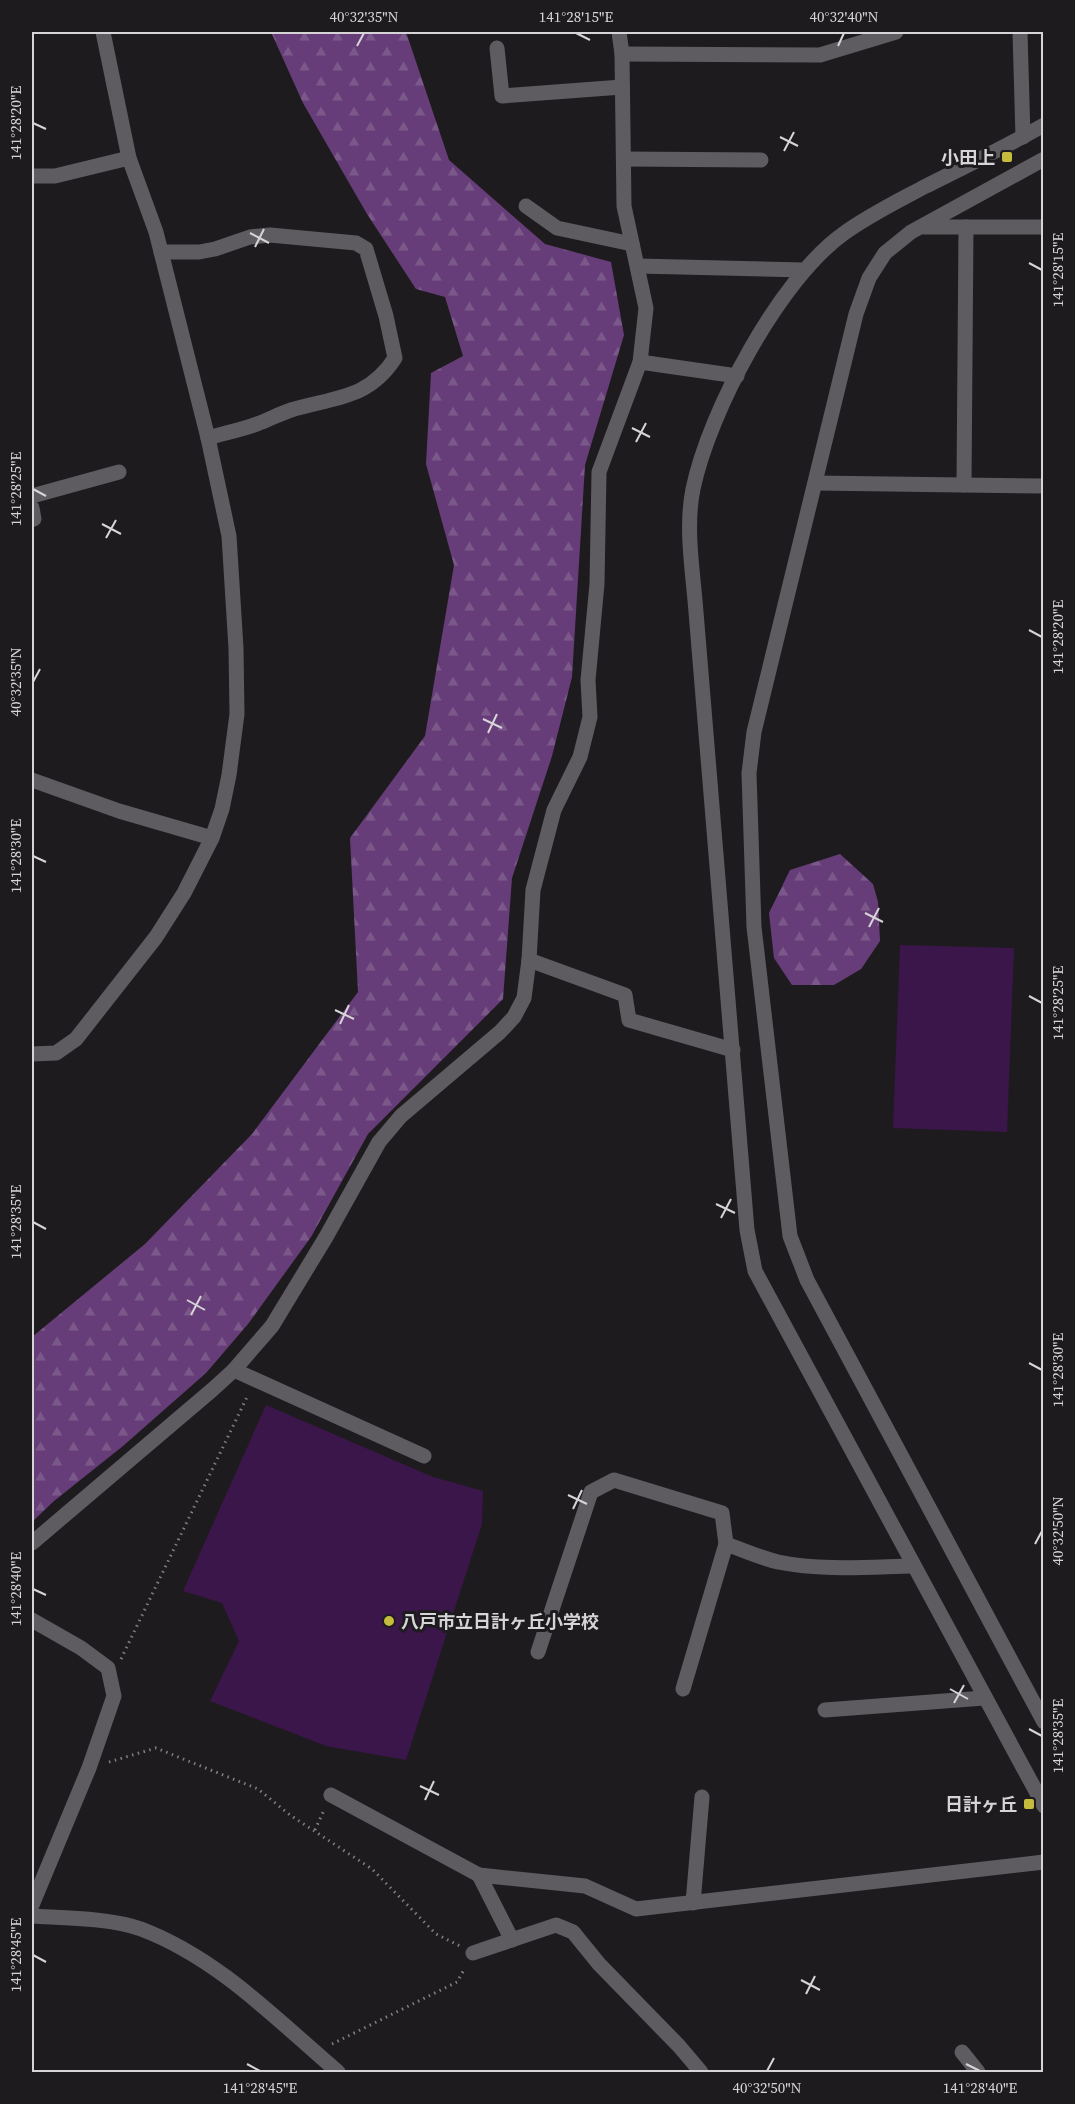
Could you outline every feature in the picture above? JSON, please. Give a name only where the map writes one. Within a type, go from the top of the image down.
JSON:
[{"type":"street","points":[[32,1054],[56,1053],[76,1039],[156,937],[196,873],[222,809],[231,765],[237,714],[236,648],[229,536],[208,438],[156,232],[129,158],[103,32]]},
{"type":"street","points":[[32,1543],[234,1370],[272,1326],[326,1237],[379,1142],[401,1116],[514,1017],[524,998],[529,960],[532,890],[554,810],[580,757],[590,717],[588,680],[597,584],[599,472],[640,362],[646,308],[624,206],[622,54],[619,32]]},
{"type":"street","points":[[622,54],[820,56],[878,34],[896,32]]},
{"type":"street","points":[[1020,32],[1023,136]]},
{"type":"street","points":[[497,48],[502,96],[622,87]]},
{"type":"street","points":[[1044,125],[885,208],[844,234],[804,270],[784,296],[756,341],[720,411],[699,465],[693,490],[691,516],[696,612],[747,1230],[755,1271],[912,1566],[1044,1806]]},
{"type":"street","points":[[32,176],[55,176],[129,158]]},
{"type":"street","points":[[624,159],[761,160]]},
{"type":"street","points":[[1044,159],[921,227],[885,253],[869,278],[856,314],[754,732],[749,773],[754,927],[790,1236],[807,1280],[1044,1722]]},
{"type":"street","points":[[526,206],[556,228],[632,244]]},
{"type":"street","points":[[921,227],[1044,227]]},
{"type":"street","points":[[964,485],[966,227]]},
{"type":"street","points":[[161,252],[199,252],[250,237],[270,235],[356,243],[366,249],[386,316],[395,358],[379,378],[349,396],[290,410],[258,424],[208,438]]},
{"type":"street","points":[[638,266],[804,270]]},
{"type":"street","points":[[640,362],[737,376]]},
{"type":"street","points":[[32,496],[119,472]]},
{"type":"street","points":[[815,483],[1044,486]]},
{"type":"street","points":[[32,508],[34,519],[32,519]]},
{"type":"street","points":[[32,780],[119,811],[212,838]]},
{"type":"street","points":[[529,960],[625,995],[629,1020],[733,1050]]},
{"type":"street","points":[[234,1370],[424,1456]]},
{"type":"street","points":[[538,1652],[591,1492],[614,1480],[722,1513],[726,1544],[683,1689]]},
{"type":"street","points":[[726,1544],[777,1562],[808,1566],[855,1568],[912,1566]]},
{"type":"street","points":[[32,1620],[81,1648],[108,1668],[114,1695],[89,1768],[32,1905]]},
{"type":"street","points":[[825,1710],[984,1698]]},
{"type":"street","points":[[331,1795],[479,1875],[585,1886],[636,1909],[1044,1862]]},
{"type":"street","points":[[693,1903],[702,1797]]},
{"type":"street","points":[[479,1875],[512,1940]]},
{"type":"street","points":[[32,1916],[88,1919],[140,1929],[198,1956],[246,1993],[338,2073]]},
{"type":"street","points":[[473,1953],[556,1925],[573,1932],[599,1964],[679,2046],[701,2073]]},
{"type":"street","points":[[962,2052],[978,2073]]},
{"type":"path","points":[[117,1667],[255,1380]]},
{"type":"path","points":[[89,1768],[156,1748],[258,1789],[290,1815],[372,1869],[436,1934],[473,1953],[457,1982],[314,2052]]},
{"type":"path","points":[[315,1830],[331,1795]]},
{"type":"shaded area","points":[[900,945],[1014,948],[1007,1132],[893,1128]]},
{"type":"shaded area","points":[[266,1405],[433,1477],[483,1491],[482,1524],[406,1760],[326,1746],[210,1701],[239,1641],[222,1603],[183,1591]]},
{"type":"green space","points":[[271,32],[406,32],[449,160],[545,244],[611,262],[624,335],[585,465],[572,677],[552,756],[512,878],[503,999],[368,1134],[311,1237],[248,1324],[206,1373],[32,1522],[32,1337],[145,1244],[252,1134],[358,992],[350,838],[425,736],[454,565],[426,464],[431,373],[463,356],[445,297],[416,289],[367,214],[303,103]]},
{"type":"green space","points":[[840,854],[873,884],[878,902],[880,941],[861,969],[834,985],[792,985],[774,958],[769,913],[790,870]]},
{"type":"place","name":"小田上","points":[[1007,157]]},
{"type":"place","name":"八戸市立日計ヶ丘小学校","points":[[389,1621]]},
{"type":"place","name":"日計ヶ丘","points":[[1029,1804]]}]
